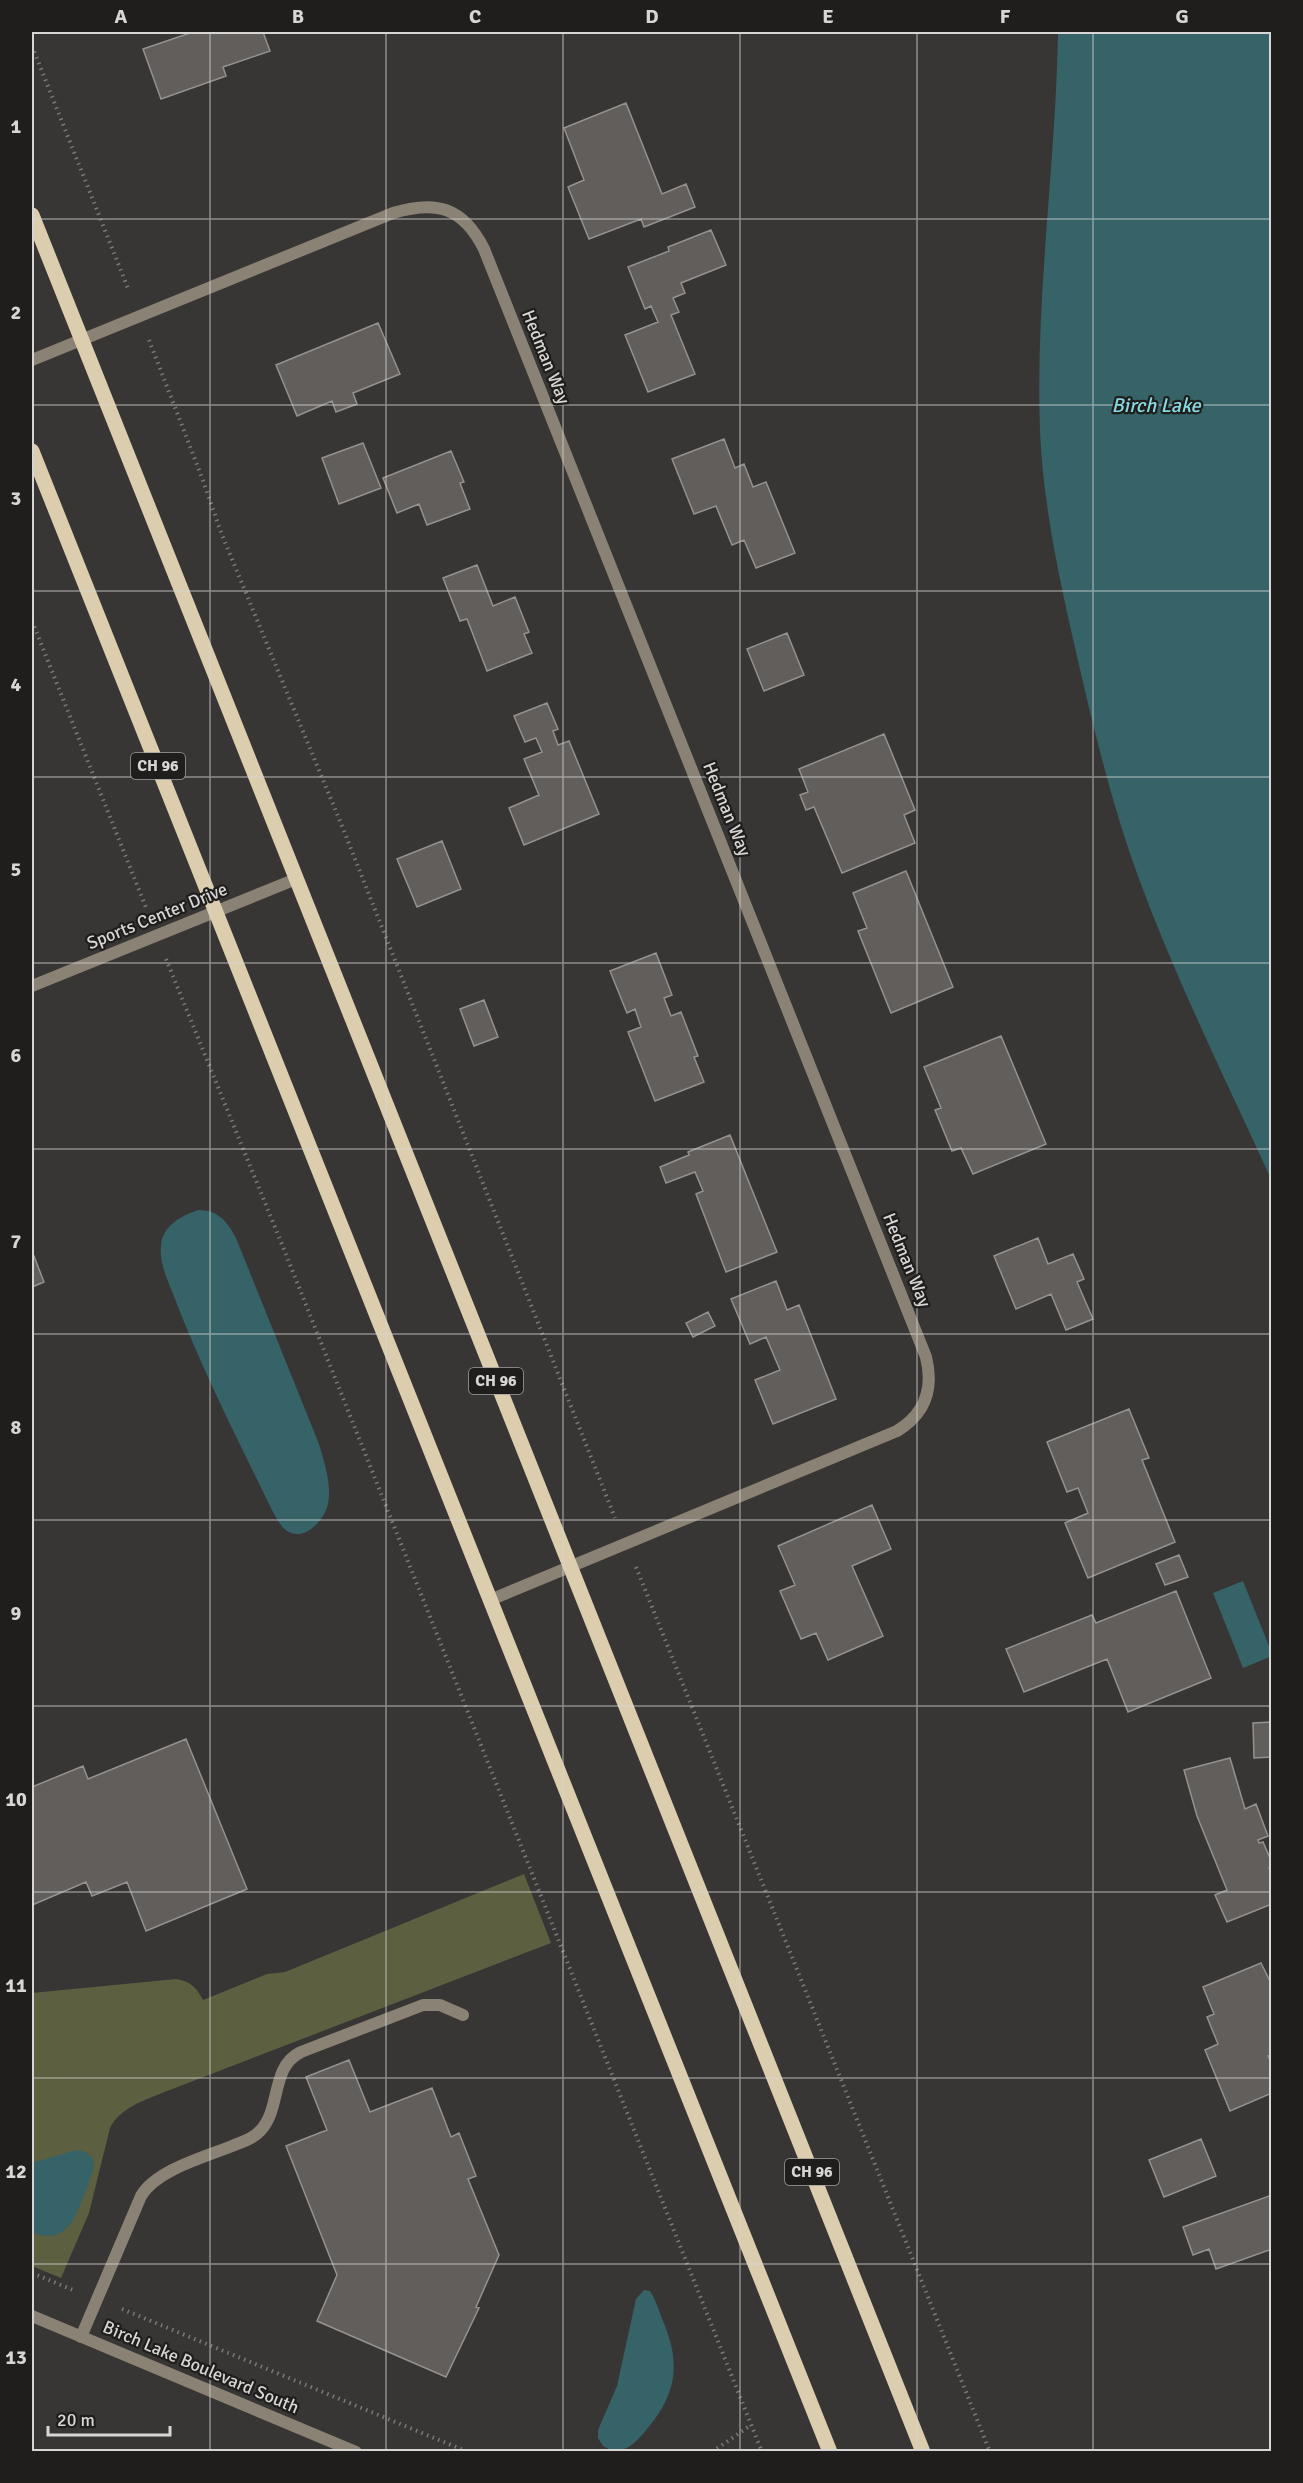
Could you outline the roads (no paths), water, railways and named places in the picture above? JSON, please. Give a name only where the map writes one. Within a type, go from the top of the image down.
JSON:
[{"type":"main road","name":"CH 96","points":[[32,215],[571,1567],[918,2450]]},
{"type":"main road","name":"CH 96","points":[[32,451],[830,2451]]},
{"type":"street","name":"Hedman Way","points":[[32,360],[393,213],[420,206],[436,207],[454,214],[469,225],[488,260],[926,1357],[930,1376],[925,1403],[911,1422],[889,1436],[490,1600]]},
{"type":"street","name":"Sports Center Drive","points":[[32,986],[296,879]]},
{"type":"street","points":[[81,2337],[141,2196],[148,2185],[170,2172],[257,2134],[269,2116],[282,2071],[291,2058],[301,2052],[423,2005],[440,2005],[463,2015]]},
{"type":"street","name":"Birch Lake Boulevard South","points":[[32,2316],[356,2451]]},
{"type":"water","name":"Birch Lake","points":[[1058,32],[1271,32],[1271,1179],[1186,993],[1139,879],[1111,792],[1095,732],[1057,564],[1042,458],[1039,381]]},
{"type":"water","points":[[198,1210],[216,1214],[229,1226],[236,1238],[319,1444],[328,1481],[328,1504],[319,1521],[303,1533],[288,1532],[273,1512],[209,1380],[165,1273],[161,1246],[165,1233],[179,1219]]},
{"type":"water","points":[[1243,1581],[1272,1656],[1243,1668],[1213,1593]]},
{"type":"water","points":[[77,2150],[89,2154],[94,2165],[71,2223],[60,2233],[43,2235],[32,2233],[32,2163]]},
{"type":"water","points":[[644,2290],[652,2294],[669,2337],[674,2365],[673,2378],[665,2403],[647,2429],[628,2447],[613,2451],[603,2446],[598,2438],[598,2430],[617,2386],[636,2299]]}]
